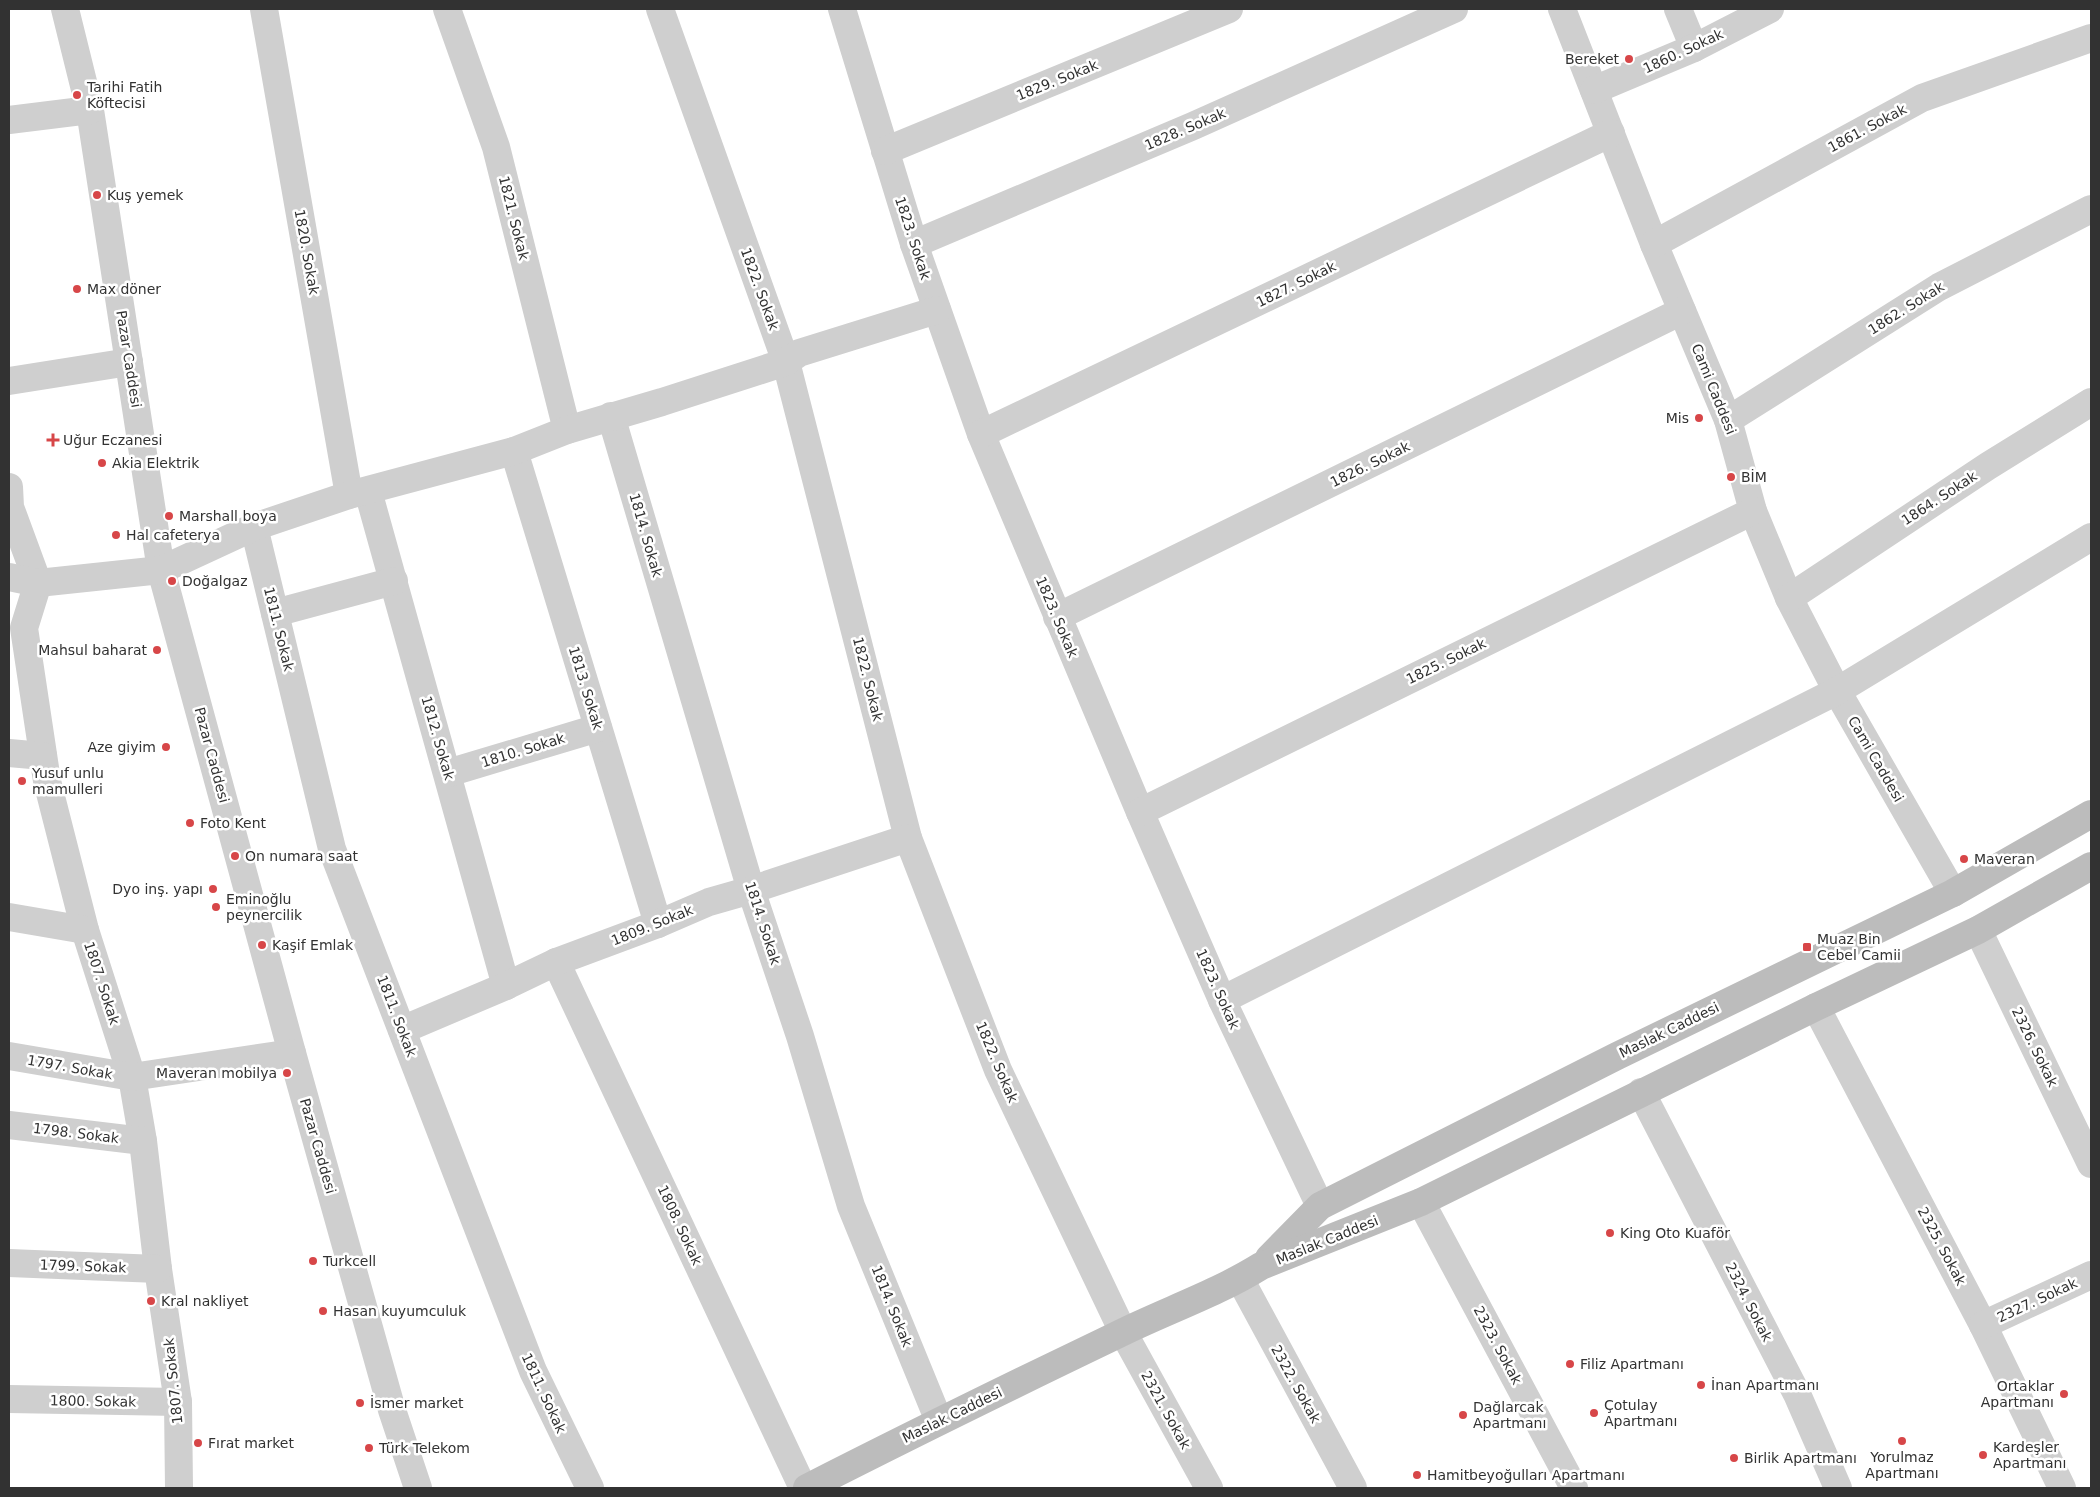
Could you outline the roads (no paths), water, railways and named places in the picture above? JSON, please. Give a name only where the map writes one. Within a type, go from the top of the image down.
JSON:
[{"type":"main road","name":"Maslak Caddesi","points":[[1250,1272],[1320,1206],[1617,1056],[1953,893],[2091,814]]},
{"type":"main road","name":"Maslak Caddesi","points":[[805,1488],[939,1421],[1250,1272],[1421,1202],[1641,1092],[1978,930],[2091,866]]},
{"type":"street","name":"Pazar Caddesi","points":[[65,9],[90,110],[161,570],[292,1053],[390,1401],[418,1488]]},
{"type":"street","name":"1820. Sokak","points":[[264,9],[359,493]]},
{"type":"street","name":"1821. Sokak","points":[[447,9],[496,147],[567,430]]},
{"type":"street","name":"1822. Sokak","points":[[660,9],[786,362],[908,838],[998,1070],[1123,1332]]},
{"type":"street","name":"1823. Sokak","points":[[842,9],[914,244],[981,434],[1140,812],[1222,1000],[1320,1206]]},
{"type":"street","name":"1829. Sokak","points":[[885,151],[1229,9]]},
{"type":"street","name":"1828. Sokak","points":[[914,244],[1193,126],[1454,9]]},
{"type":"street","name":"Cami Caddesi","points":[[1562,9],[1654,244],[1728,420],[1753,511],[1788,598],[1837,691],[1953,893]]},
{"type":"street","points":[[1678,9],[1694,48]]},
{"type":"street","name":"1860. Sokak","points":[[1594,90],[1694,48],[1770,9]]},
{"type":"street","name":"1861. Sokak","points":[[1654,244],[1922,98],[2091,38]]},
{"type":"street","points":[[9,120],[90,110]]},
{"type":"street","name":"1827. Sokak","points":[[981,434],[1611,133]]},
{"type":"street","name":"1862. Sokak","points":[[1728,420],[1939,287],[2091,209]]},
{"type":"street","points":[[9,577],[38,583],[161,570],[254,527],[359,493],[514,451],[567,430],[786,362],[799,353],[938,310]]},
{"type":"street","name":"1826. Sokak","points":[[1057,617],[1682,311]]},
{"type":"street","points":[[9,381],[129,362]]},
{"type":"street","name":"1864. Sokak","points":[[1788,598],[1988,466],[2091,402]]},
{"type":"street","name":"1814. Sokak","points":[[611,416],[751,890],[800,1036],[851,1206],[939,1421]]},
{"type":"street","name":"1813. Sokak","points":[[514,451],[658,924]]},
{"type":"street","points":[[9,487],[10,507],[38,583]]},
{"type":"street","name":"1812. Sokak","points":[[359,493],[394,581],[506,986]]},
{"type":"street","name":"1825. Sokak","points":[[1140,812],[1753,511]]},
{"type":"street","name":"1811. Sokak","points":[[254,527],[332,849],[533,1371],[590,1488]]},
{"type":"street","points":[[1222,1000],[1837,691],[2091,537]]},
{"type":"street","points":[[275,614],[394,581]]},
{"type":"street","name":"1807. Sokak","points":[[38,583],[24,628],[43,756],[47,781],[85,930],[132,1077],[143,1141],[158,1269],[178,1402],[179,1488]]},
{"type":"street","name":"1810. Sokak","points":[[448,773],[598,728]]},
{"type":"street","points":[[9,753],[43,756]]},
{"type":"street","name":"1809. Sokak","points":[[402,1030],[506,986],[556,962],[658,924],[710,902],[908,838]]},
{"type":"street","points":[[9,918],[85,930]]},
{"type":"street","name":"2326. Sokak","points":[[1978,930],[2091,1164]]},
{"type":"street","name":"1808. Sokak","points":[[556,962],[805,1488]]},
{"type":"street","name":"2325. Sokak","points":[[1816,1007],[1983,1324],[2062,1488]]},
{"type":"street","name":"1797. Sokak","points":[[9,1056],[132,1077],[292,1053]]},
{"type":"street","name":"2324. Sokak","points":[[1641,1092],[1797,1394],[1838,1488]]},
{"type":"street","name":"1798. Sokak","points":[[9,1125],[143,1141]]},
{"type":"street","name":"2323. Sokak","points":[[1421,1202],[1574,1488]]},
{"type":"street","name":"1799. Sokak","points":[[9,1263],[158,1269]]},
{"type":"street","name":"2322. Sokak","points":[[1250,1272],[1353,1488]]},
{"type":"street","name":"2327. Sokak","points":[[1983,1324],[2091,1275]]},
{"type":"street","name":"2321. Sokak","points":[[1123,1332],[1209,1488]]},
{"type":"street","name":"1800. Sokak","points":[[9,1399],[178,1402]]},
{"type":"place","name":"Bereket","points":[[1629,59]]},
{"type":"place","name":"Tarihi Fatih Köftecisi","points":[[77,95]]},
{"type":"place","name":"Kuş yemek","points":[[97,195]]},
{"type":"place","name":"Max döner","points":[[77,289]]},
{"type":"place","name":"Mis","points":[[1699,418]]},
{"type":"place","name":"Uğur Eczanesi","points":[[53,440]]},
{"type":"place","name":"Akia Elektrik","points":[[102,463]]},
{"type":"place","name":"BİM","points":[[1731,477]]},
{"type":"place","name":"Marshall boya","points":[[169,516]]},
{"type":"place","name":"Hal cafeterya","points":[[116,535]]},
{"type":"place","name":"Doğalgaz","points":[[172,581]]},
{"type":"place","name":"Mahsul baharat","points":[[157,650]]},
{"type":"place","name":"Aze giyim","points":[[166,747]]},
{"type":"place","name":"Yusuf unlu mamulleri","points":[[22,781]]},
{"type":"place","name":"Foto Kent","points":[[190,823]]},
{"type":"place","name":"On numara saat","points":[[235,856]]},
{"type":"place","name":"Maveran","points":[[1964,859]]},
{"type":"place","name":"Dyo inş. yapı","points":[[213,889]]},
{"type":"place","name":"Eminoğlu peynercilik","points":[[216,907]]},
{"type":"place","name":"Kaşif Emlak","points":[[262,945]]},
{"type":"place","name":"Muaz Bin Cebel Camii","points":[[1807,947]]},
{"type":"place","name":"Maveran mobilya","points":[[287,1073]]},
{"type":"place","name":"King Oto Kuaför","points":[[1610,1233]]},
{"type":"place","name":"Turkcell","points":[[313,1261]]},
{"type":"place","name":"Kral nakliyet","points":[[151,1301]]},
{"type":"place","name":"Hasan kuyumculuk","points":[[323,1311]]},
{"type":"place","name":"Filiz Apartmanı","points":[[1570,1364]]},
{"type":"place","name":"İnan Apartmanı","points":[[1701,1385]]},
{"type":"place","name":"Ortaklar Apartmanı","points":[[2064,1394]]},
{"type":"place","name":"İsmer market","points":[[360,1403]]},
{"type":"place","name":"Çotulay Apartmanı","points":[[1594,1413]]},
{"type":"place","name":"Dağlarcak Apartmanı","points":[[1463,1415]]},
{"type":"place","name":"Yorulmaz Apartmanı","points":[[1902,1441]]},
{"type":"place","name":"Fırat market","points":[[198,1443]]},
{"type":"place","name":"Türk Telekom","points":[[369,1448]]},
{"type":"place","name":"Kardeşler Apartmanı","points":[[1983,1455]]},
{"type":"place","name":"Birlik Apartmanı","points":[[1734,1458]]},
{"type":"place","name":"Hamitbeyoğulları Apartmanı","points":[[1417,1475]]}]
